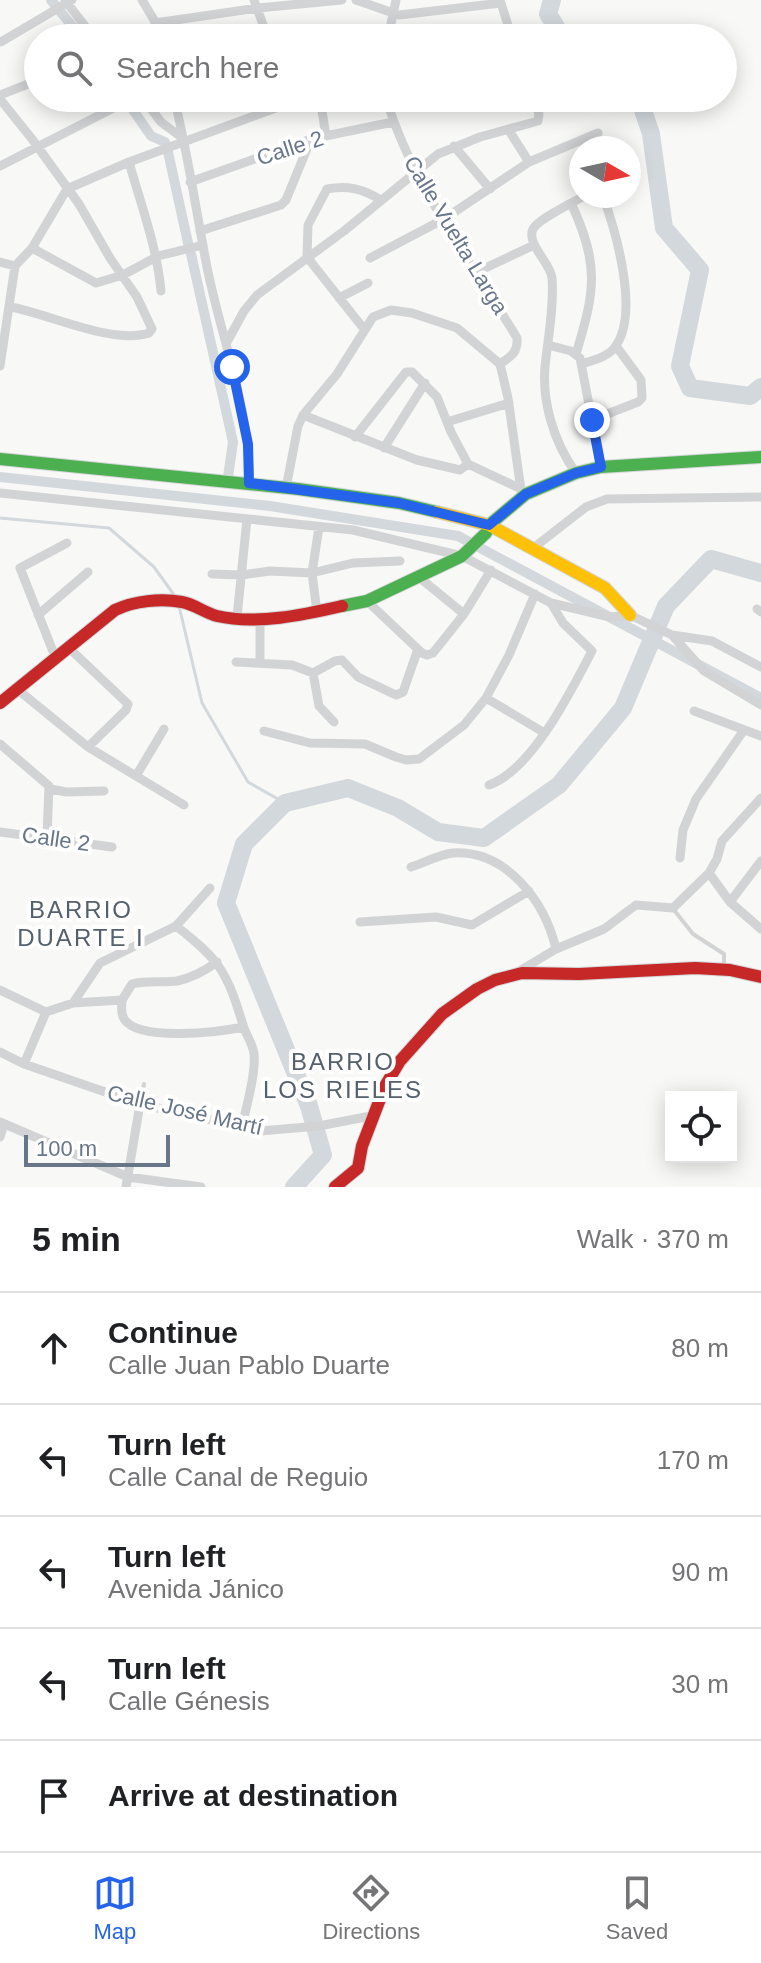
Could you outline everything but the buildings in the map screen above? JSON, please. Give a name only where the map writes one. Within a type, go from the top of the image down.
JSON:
[{"type":"street","points":[[146,1],[155,23],[256,4],[342,0]]},
{"type":"street","points":[[356,0],[399,15],[501,2],[508,24]]},
{"type":"street","points":[[390,24],[396,0]]},
{"type":"street","points":[[30,24],[68,1],[84,24]]},
{"type":"street","points":[[256,4],[263,24]]},
{"type":"street","points":[[0,42],[24,28]]},
{"type":"street","points":[[11,307],[96,331],[134,336],[149,333],[151,326],[123,275],[67,189],[0,97],[24,86]]},
{"type":"street","points":[[0,166],[104,112]]},
{"type":"street","points":[[154,112],[182,139]]},
{"type":"street","points":[[177,112],[248,444],[249,483]]},
{"type":"street","points":[[0,366],[15,266],[32,248],[67,189],[252,112]]},
{"type":"street","points":[[322,112],[326,136]]},
{"type":"street","name":"Calle Vuelta Larga","points":[[390,112],[415,172],[517,338],[518,347],[514,355],[500,364]]},
{"type":"street","points":[[227,342],[257,295],[438,154],[454,146],[538,121],[538,112]]},
{"type":"street","name":"Calle 2","points":[[190,182],[311,139],[393,122]]},
{"type":"street","points":[[508,129],[529,162]]},
{"type":"street","points":[[370,258],[444,219],[529,162],[598,133]]},
{"type":"street","points":[[200,231],[281,205],[286,200],[311,139]]},
{"type":"street","points":[[454,146],[490,189]]},
{"type":"street","points":[[129,162],[150,242],[158,256],[161,291]]},
{"type":"street","points":[[364,329],[307,257],[308,225],[327,189],[342,186],[354,188],[381,200]]},
{"type":"street","points":[[569,204],[535,226],[532,232],[534,245],[546,261],[552,280],[545,380],[551,425],[562,454],[576,473]]},
{"type":"street","points":[[573,208],[584,236],[593,283],[576,354]]},
{"type":"street","points":[[582,364],[607,354],[616,346],[624,322],[626,299],[622,262],[606,208]]},
{"type":"street","points":[[32,248],[96,283],[123,275],[158,256],[203,245]]},
{"type":"street","points":[[477,272],[534,245]]},
{"type":"street","points":[[0,262],[15,266]]},
{"type":"street","points":[[339,298],[368,283]]},
{"type":"street","points":[[286,488],[303,415],[337,374],[373,317],[391,310],[412,313],[457,328],[500,364],[509,403],[520,493]]},
{"type":"street","points":[[548,345],[576,354],[582,364],[601,467]]},
{"type":"street","points":[[592,420],[642,398],[641,380],[616,346]]},
{"type":"street","points":[[355,437],[406,372],[412,372],[437,397],[468,464],[520,493]]},
{"type":"street","points":[[384,448],[425,383]]},
{"type":"street","points":[[447,422],[509,403]]},
{"type":"street","points":[[303,415],[417,460],[460,470],[468,464]]},
{"type":"street","points":[[0,703],[122,605],[131,602],[178,603],[217,616],[260,618],[317,612],[367,601],[465,554],[520,493],[601,467],[761,457]]},
{"type":"street","points":[[0,459],[249,483],[399,503],[488,529],[605,588],[630,615],[672,635],[699,637],[727,648],[761,667]]},
{"type":"street","points":[[0,493],[353,530],[465,554],[551,603],[610,617],[630,615]]},
{"type":"street","points":[[532,549],[586,507],[607,499],[761,497]]},
{"type":"street","points":[[237,617],[247,519]]},
{"type":"street","points":[[317,612],[312,573],[319,527]]},
{"type":"street","points":[[56,659],[20,568],[67,543]]},
{"type":"street","points":[[212,574],[241,575],[270,571],[312,573],[353,563],[400,561]]},
{"type":"street","points":[[367,601],[427,655],[433,653],[464,614],[491,570]]},
{"type":"street","points":[[38,615],[88,572]]},
{"type":"street","points":[[420,578],[464,614]]},
{"type":"street","points":[[264,731],[310,743],[365,744],[406,760],[419,759],[464,725],[486,698],[509,655],[535,594]]},
{"type":"street","points":[[489,785],[513,772],[525,760],[561,710],[592,651],[563,623],[551,603]]},
{"type":"street","points":[[260,618],[260,663]]},
{"type":"street","points":[[672,635],[693,661],[719,681],[761,705]]},
{"type":"street","points":[[70,649],[128,704],[126,710],[88,747]]},
{"type":"street","points":[[236,662],[292,665],[313,673],[342,660],[358,677],[396,695],[403,692],[418,649]]},
{"type":"street","points":[[313,673],[319,706],[334,722]]},
{"type":"street","points":[[17,689],[88,747],[184,805]]},
{"type":"street","points":[[486,698],[543,732]]},
{"type":"street","points":[[694,711],[761,736]]},
{"type":"street","points":[[136,776],[164,729]]},
{"type":"street","points":[[680,858],[683,830],[696,799],[744,730]]},
{"type":"street","points":[[0,744],[51,789],[47,837]]},
{"type":"street","points":[[51,789],[66,792],[104,791]]},
{"type":"street","points":[[338,1186],[358,1168],[361,1141],[376,1115],[388,1079],[418,1039],[456,1003],[487,982],[516,973],[556,949],[604,929],[636,905],[673,908],[709,873],[722,841],[761,798]]},
{"type":"street","name":"Calle 2","points":[[0,832],[112,847]]},
{"type":"street","points":[[411,867],[450,853],[471,854],[504,866],[529,891],[546,915],[556,949]]},
{"type":"street","points":[[730,902],[761,861]]},
{"type":"street","points":[[709,873],[730,902],[761,929]]},
{"type":"street","points":[[73,1003],[100,963],[176,926],[210,888]]},
{"type":"street","points":[[360,922],[436,917],[472,925],[529,891]]},
{"type":"street","points":[[176,926],[217,962],[233,992],[254,1054],[242,1127]]},
{"type":"street","points":[[217,962],[206,970],[177,981],[132,984],[122,1000],[121,1012],[125,1021],[136,1029],[155,1033],[243,1027]]},
{"type":"street","points":[[516,973],[675,969],[759,972]]},
{"type":"street","points":[[0,990],[46,1012],[73,1003],[122,1000]]},
{"type":"street","points":[[24,1064],[46,1012]]},
{"type":"street","name":"Calle José Martí","points":[[0,1052],[24,1064],[140,1104],[260,1131],[319,1126],[376,1115]]},
{"type":"street","points":[[127,1182],[140,1104]]},
{"type":"street","points":[[0,1137],[2,1123],[127,1182],[201,1187]]},
{"type":"lane","points":[[673,908],[685,927],[724,954],[724,971]]},
{"type":"lane","points":[[140,1104],[144,1084]]},
{"type":"waterway","points":[[51,0],[71,24]]},
{"type":"waterway","points":[[552,0],[548,14],[554,24]]},
{"type":"waterway","points":[[134,112],[151,136],[165,142]]},
{"type":"waterway","points":[[644,112],[651,134],[664,228],[700,270],[680,366],[690,388],[750,396],[761,387]]},
{"type":"waterway","points":[[168,152],[188,243]]},
{"type":"waterway","points":[[191,254],[233,442],[228,477]]},
{"type":"waterway","points":[[0,477],[270,506],[458,536],[761,698]]},
{"type":"waterway","points":[[0,518],[109,528],[154,567],[177,599]]},
{"type":"waterway","points":[[294,1187],[323,1155],[309,1106],[226,903],[244,844],[285,803],[348,788],[398,808],[438,832],[484,838],[559,785],[623,708],[666,606],[711,559],[761,573]]},
{"type":"waterway","points":[[179,606],[202,703],[248,782],[285,803]]},
{"type":"traffic: fast","points":[[342,606],[367,601],[462,556],[486,533],[489,525],[526,494],[576,473],[601,467],[761,457]]},
{"type":"traffic: fast","points":[[0,459],[298,489],[399,503],[437,512]]},
{"type":"traffic: slow","points":[[437,512],[489,525],[605,588],[630,615]]},
{"type":"traffic: jam","points":[[0,703],[115,610],[131,604],[174,601],[217,616],[248,620],[342,606]]},
{"type":"traffic: jam","points":[[335,1187],[358,1168],[362,1146],[385,1086],[400,1061],[442,1014],[495,980],[522,973],[579,974],[695,968],[730,970],[761,977]]},
{"type":"district","name":"BARRIO DUARTE I","points":[[81,923]]},
{"type":"district","name":"BARRIO LOS RIELES","points":[[343,1075]]},
{"type":"route","points":[[232,367],[248,444],[249,483],[399,503],[489,525],[526,494],[576,473],[601,467],[592,420]]}]
